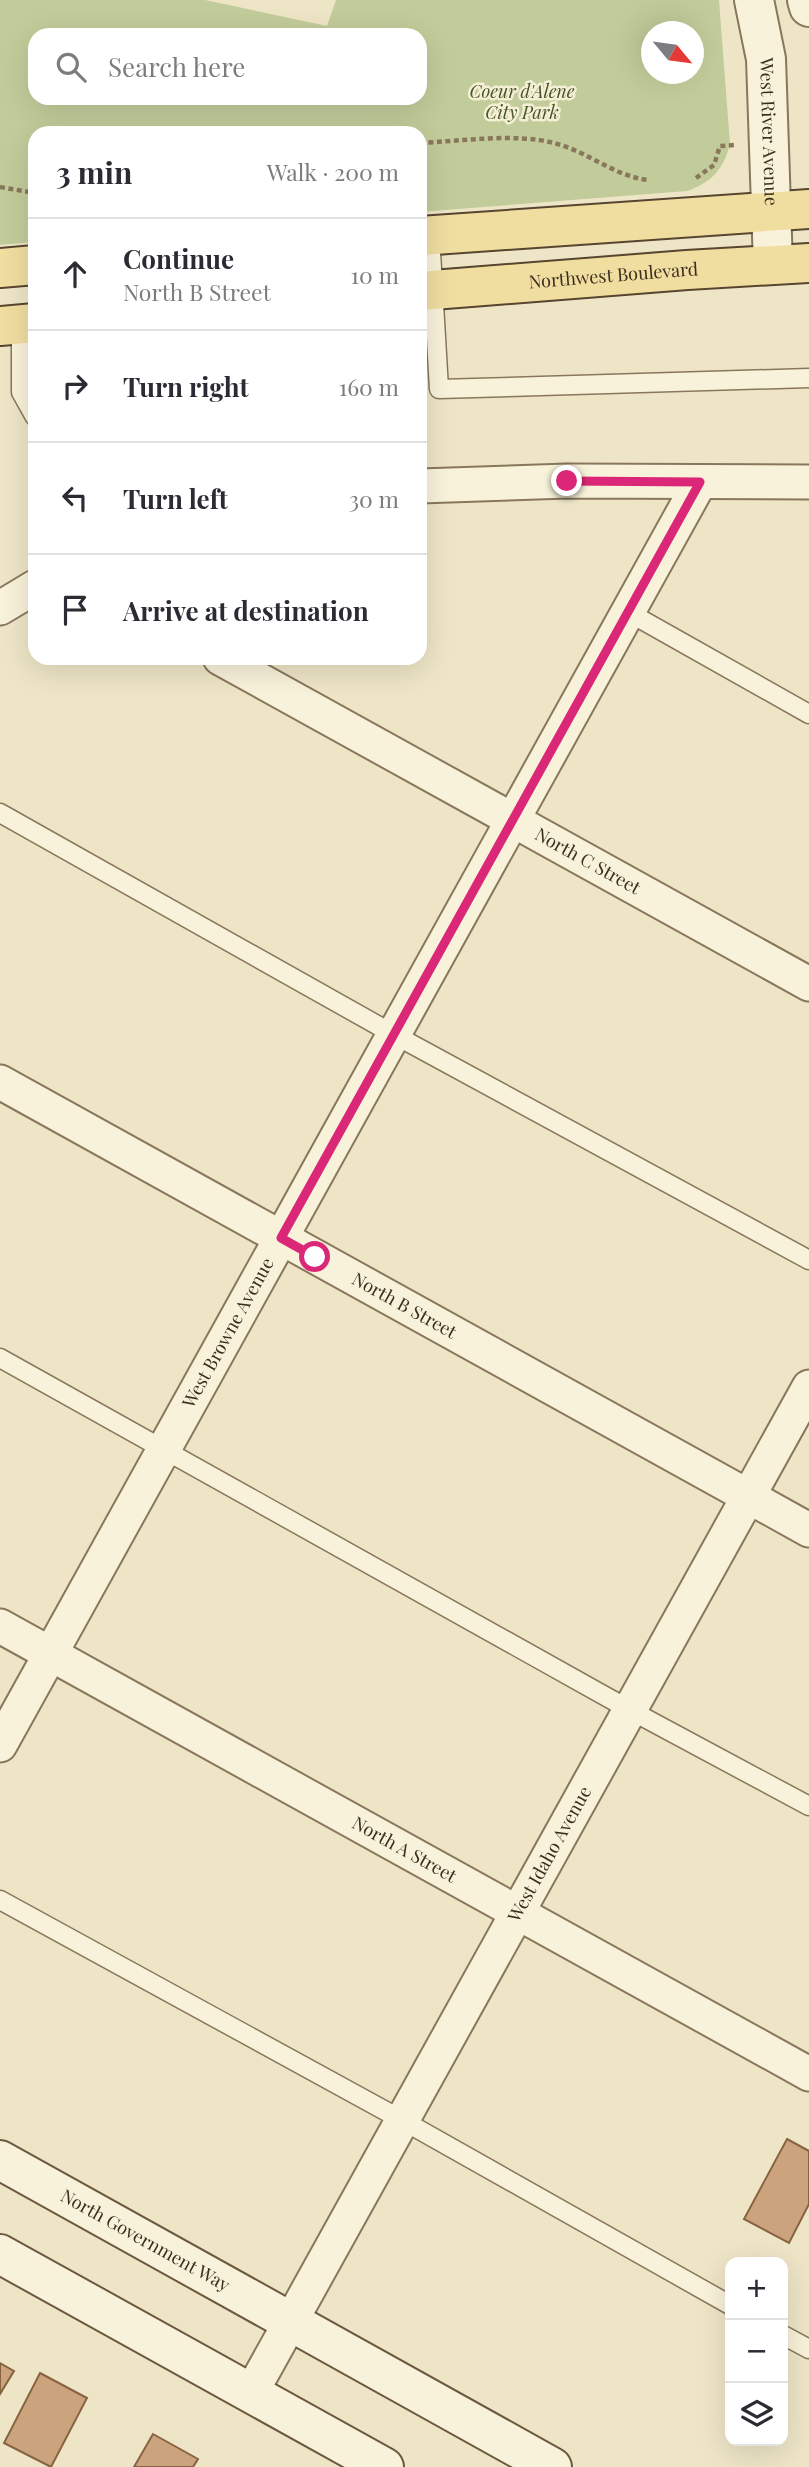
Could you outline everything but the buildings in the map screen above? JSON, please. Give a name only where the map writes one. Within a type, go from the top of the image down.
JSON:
[{"type":"main road","name":"West River Avenue","points":[[754,0],[766,59],[771,211],[791,264]]},
{"type":"main road","points":[[807,0],[809,7]]},
{"type":"main road","points":[[427,235],[809,209]]},
{"type":"main road","name":"Northwest Boulevard","points":[[427,291],[791,264]]},
{"type":"main road","points":[[0,268],[28,266]]},
{"type":"main road","name":"North Government Way","points":[[0,2160],[552,2467]]},
{"type":"main road","points":[[0,2254],[384,2467]]},
{"type":"street","points":[[427,486],[567,481],[809,482]]},
{"type":"street","name":"West Browne Avenue","points":[[0,1745],[700,482]]},
{"type":"street","points":[[0,608],[28,591]]},
{"type":"street","name":"North C Street","points":[[233,665],[809,984]]},
{"type":"street","name":"North B Street","points":[[0,1082],[809,1530]]},
{"type":"street","name":"West Idaho Avenue","points":[[290,2321],[809,1387]]},
{"type":"street","name":"North A Street","points":[[0,1626],[809,2074]]},
{"type":"street","points":[[251,2393],[290,2321]]},
{"type":"lane","points":[[427,291],[439,389],[809,378]]},
{"type":"lane","points":[[19,324],[21,392],[28,404]]},
{"type":"lane","points":[[628,612],[809,714]]},
{"type":"lane","points":[[0,813],[393,1034],[809,1260]]},
{"type":"lane","points":[[0,1358],[630,1710],[809,1806]]},
{"type":"lane","points":[[0,1900],[402,2120],[725,2302]]},
{"type":"lane","points":[[788,2337],[809,2349]]},
{"type":"path","points":[[427,143],[534,138],[557,144],[621,173],[653,181]]},
{"type":"path","points":[[686,179],[699,178],[715,165],[720,146],[769,142]]},
{"type":"path","points":[[0,187],[28,192]]},
{"type":"green space","name":"Coeur d'Alene City Park","points":[[0,0],[205,0],[327,26],[336,0],[719,0],[730,144],[724,161],[715,174],[703,184],[687,191],[427,211],[427,126],[28,126],[28,243],[0,245]]},
{"type":"route","points":[[315,1257],[281,1238],[700,482],[567,481]]}]
